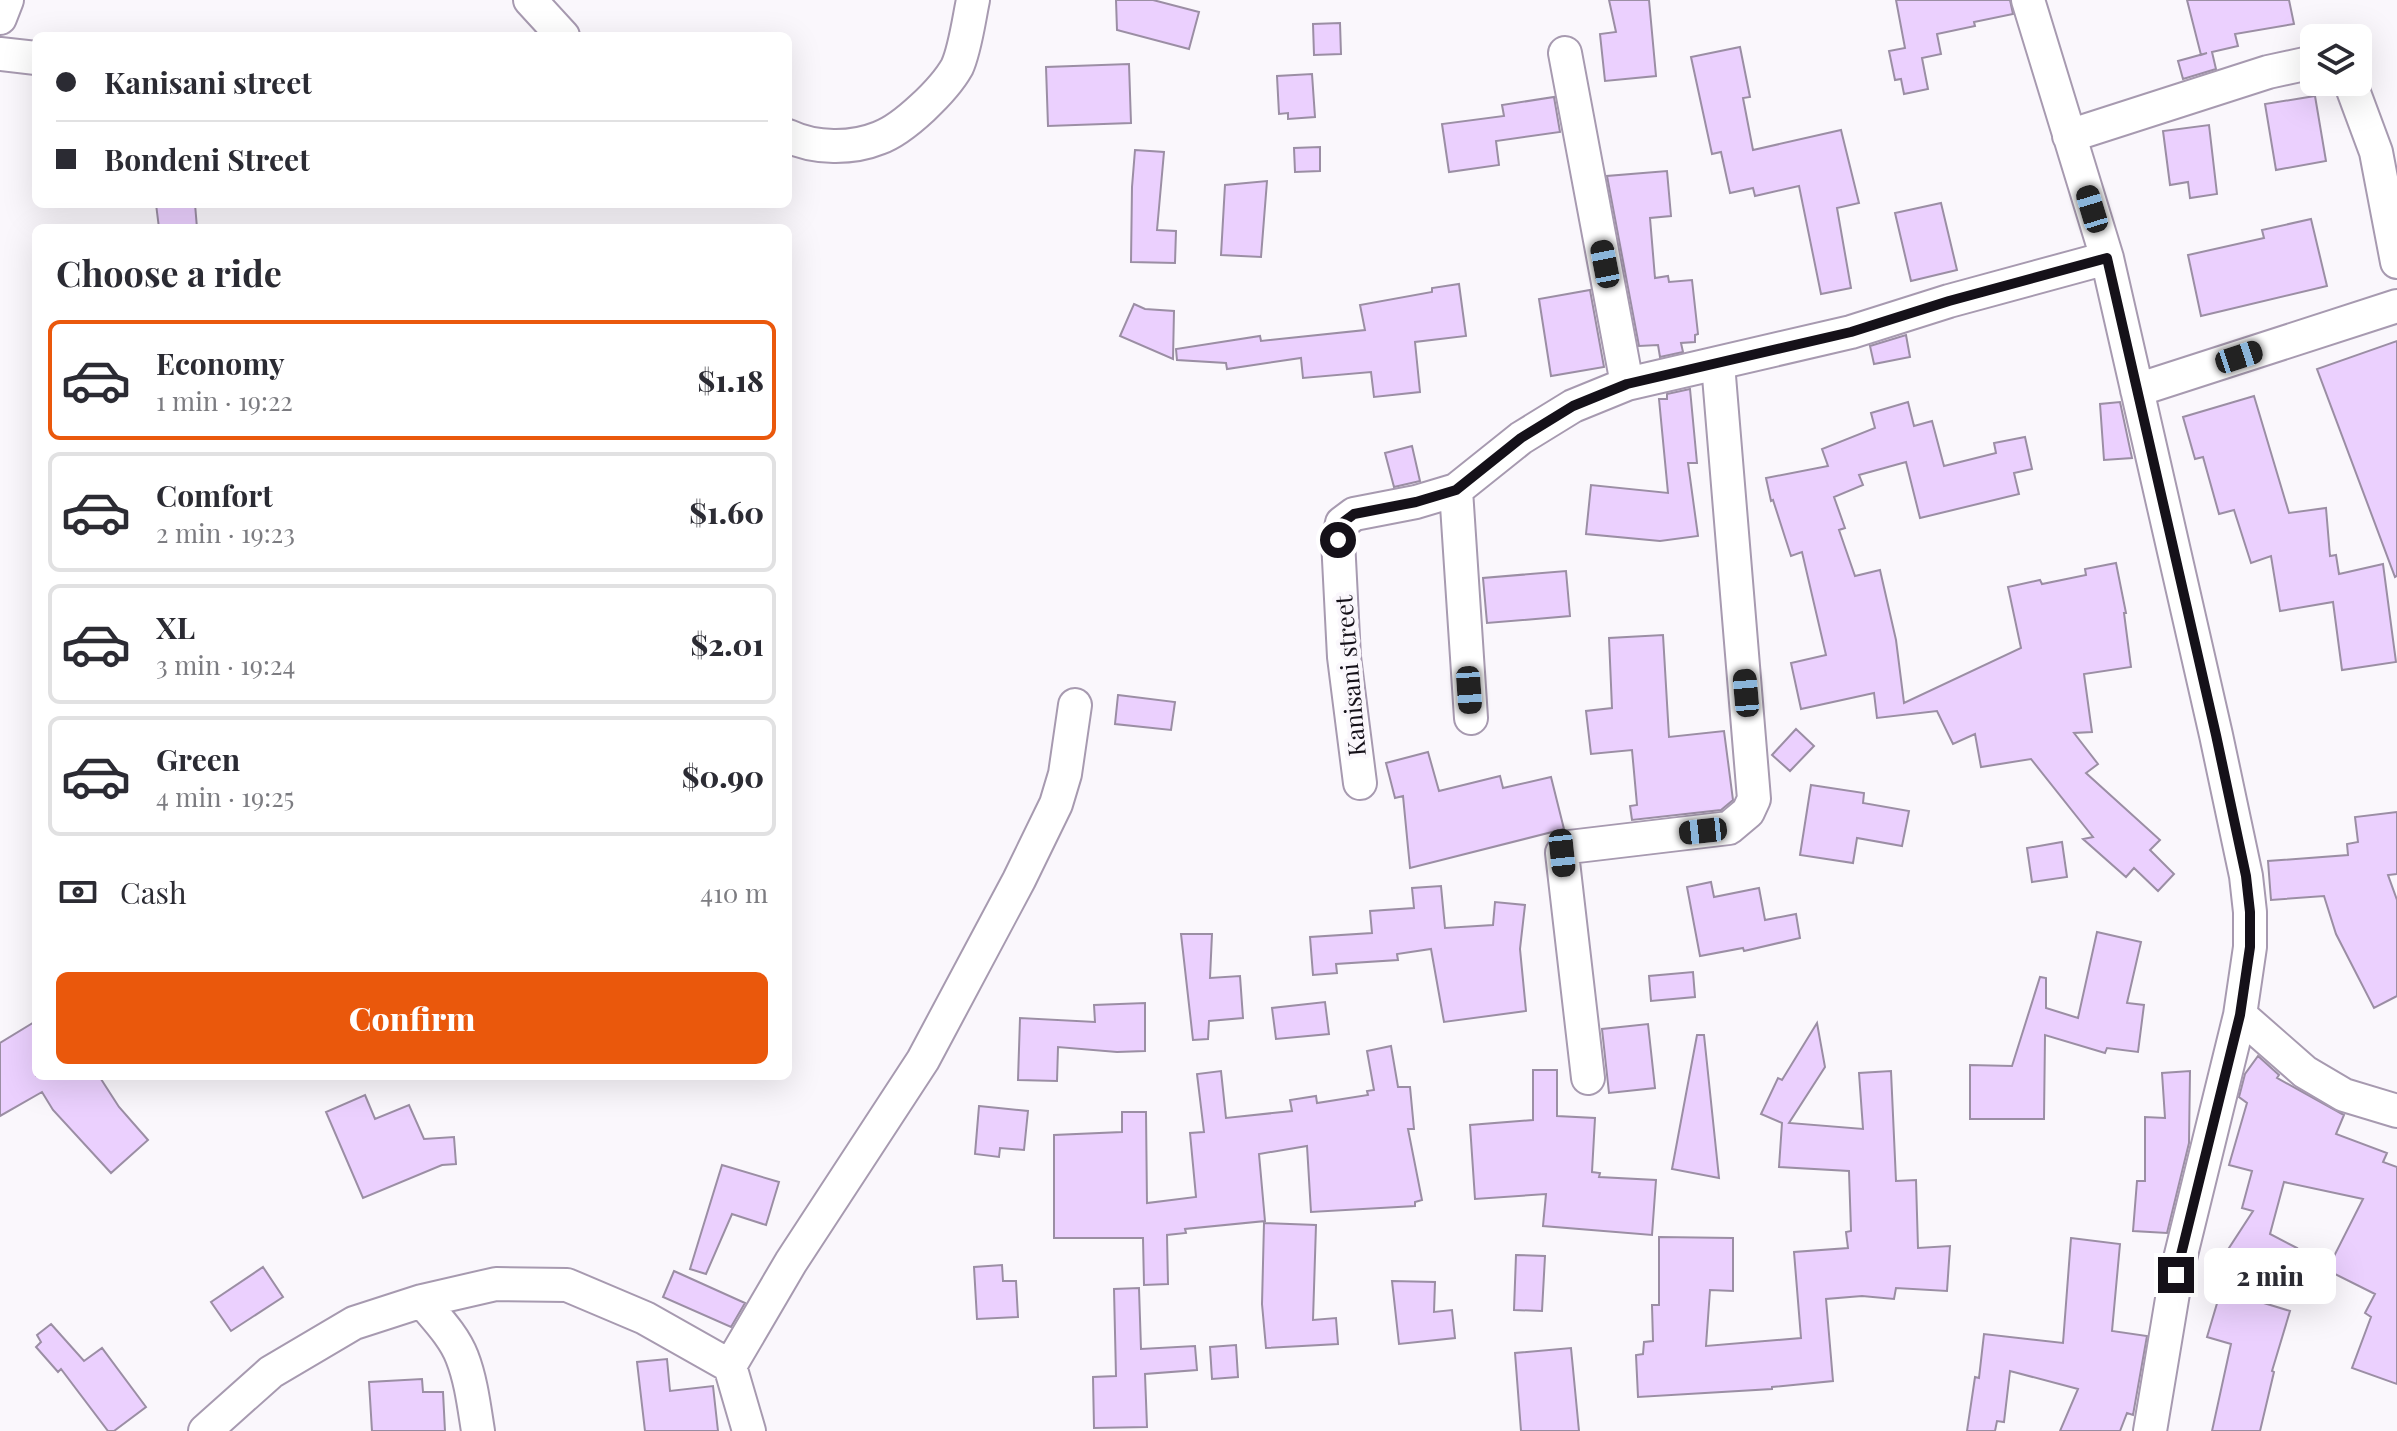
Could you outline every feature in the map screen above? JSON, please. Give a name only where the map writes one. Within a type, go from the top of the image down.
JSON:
[{"type":"street","points":[[0,18],[7,0]]},
{"type":"street","points":[[530,0],[559,32]]},
{"type":"street","points":[[792,138],[801,143],[847,146],[881,137],[915,114],[939,91],[958,65],[973,0]]},
{"type":"street","points":[[2028,0],[2107,258],[2246,876],[2250,912],[2250,947],[2240,1015],[2176,1275],[2150,1431]]},
{"type":"street","points":[[1565,53],[1627,384]]},
{"type":"street","points":[[0,54],[32,58]]},
{"type":"street","points":[[2069,136],[2268,72],[2300,65]]},
{"type":"street","points":[[2355,96],[2376,152],[2397,262]]},
{"type":"street","name":"Kanisani street","points":[[1360,783],[1344,657],[1338,540],[1342,523],[1354,514],[1416,502],[1456,490],[1521,438],[1573,406],[1627,384],[1851,332],[1949,301],[2107,258]]},
{"type":"street","points":[[2137,390],[2397,306]]},
{"type":"street","points":[[1588,1078],[1562,853],[1569,847],[1729,828],[1748,812],[1754,799],[1718,364]]},
{"type":"street","points":[[1456,490],[1471,718]]},
{"type":"street","points":[[730,1366],[799,1249],[923,1060],[1019,880],[1056,804],[1065,774],[1075,705]]},
{"type":"street","points":[[2240,1015],[2305,1072],[2344,1095],[2397,1111]]},
{"type":"street","points":[[205,1431],[271,1372],[354,1323],[422,1301],[496,1284],[567,1285],[645,1318],[730,1366],[749,1431]]},
{"type":"street","points":[[422,1301],[450,1334],[462,1355],[478,1431]]},
{"type":"building","points":[[1116,0],[1153,0],[1199,12],[1189,49],[1117,30]]},
{"type":"building","points":[[1609,0],[1649,0],[1656,76],[1605,81],[1600,34],[1616,32]]},
{"type":"building","points":[[1896,0],[2010,0],[2013,14],[1937,34],[1941,54],[1922,58],[1928,89],[1904,94],[1901,79],[1895,80],[1889,51],[1905,48]]},
{"type":"building","points":[[2187,0],[2289,0],[2294,24],[2235,34],[2238,46],[2212,52],[2216,69],[2183,79],[2178,61],[2201,55]]},
{"type":"building","points":[[1340,23],[1341,54],[1314,55],[1313,24]]},
{"type":"building","points":[[1740,47],[1750,97],[1743,98],[1753,150],[1841,130],[1859,203],[1837,208],[1851,288],[1821,294],[1799,186],[1755,196],[1753,188],[1730,193],[1721,152],[1712,154],[1691,57]]},
{"type":"building","points":[[1129,64],[1131,123],[1048,126],[1046,67]]},
{"type":"building","points":[[1312,74],[1315,117],[1288,119],[1288,113],[1279,114],[1277,76]]},
{"type":"building","points":[[2315,96],[2326,161],[2276,170],[2265,104]]},
{"type":"building","points":[[1554,97],[1560,132],[1496,141],[1499,165],[1449,172],[1442,124],[1504,116],[1502,105]]},
{"type":"building","points":[[2209,125],[2217,194],[2190,198],[2188,182],[2170,185],[2163,131]]},
{"type":"building","points":[[1320,147],[1320,171],[1295,172],[1294,148]]},
{"type":"building","points":[[1135,150],[1164,152],[1157,230],[1176,231],[1175,263],[1131,262]]},
{"type":"building","points":[[1667,171],[1671,216],[1650,218],[1655,278],[1668,276],[1669,282],[1692,280],[1698,334],[1695,335],[1695,342],[1681,343],[1683,352],[1660,357],[1658,345],[1639,346],[1607,176]]},
{"type":"building","points":[[1267,181],[1261,257],[1221,255],[1225,185]]},
{"type":"building","points":[[1941,203],[1957,270],[1911,281],[1895,213]]},
{"type":"building","points":[[156,208],[195,208],[197,224],[158,224]]},
{"type":"building","points":[[2311,219],[2327,286],[2201,316],[2188,255],[2264,238],[2262,230]]},
{"type":"building","points":[[1459,284],[1466,336],[1415,342],[1420,392],[1374,397],[1371,372],[1303,378],[1301,358],[1227,369],[1226,363],[1177,360],[1176,349],[1260,336],[1261,341],[1365,330],[1360,305]]},
{"type":"building","points":[[1590,290],[1604,367],[1551,376],[1539,299]]},
{"type":"building","points":[[1134,304],[1145,309],[1174,311],[1173,359],[1120,336]]},
{"type":"building","points":[[1906,335],[1910,357],[1874,364],[1870,346]]},
{"type":"building","points":[[2397,341],[2397,576],[2395,577],[2317,369]]},
{"type":"building","points":[[1690,389],[1697,463],[1688,463],[1698,536],[1660,541],[1586,534],[1591,485],[1668,493],[1659,399],[1667,399],[1667,394]]},
{"type":"building","points":[[2254,396],[2289,513],[2326,508],[2330,556],[2336,555],[2339,574],[2383,564],[2396,662],[2342,670],[2333,602],[2280,611],[2271,556],[2251,563],[2234,510],[2219,514],[2203,457],[2195,459],[2183,417]]},
{"type":"building","points":[[1908,402],[1914,426],[1932,421],[1944,466],[1996,453],[1994,443],[2025,437],[2032,469],[2014,473],[2019,494],[1920,518],[1906,462],[1859,475],[1863,485],[1834,497],[1845,528],[1839,530],[1855,576],[1880,570],[1896,640],[1904,703],[2021,648],[2008,587],[2086,575],[2085,569],[2116,563],[2126,613],[2131,667],[2084,674],[2092,732],[2074,733],[2098,764],[2086,773],[2160,840],[2150,850],[2174,874],[2158,891],[2134,868],[2126,877],[2083,839],[2093,837],[2031,759],[1981,767],[1975,734],[1953,744],[1937,711],[1877,718],[1874,693],[1801,709],[1791,663],[1826,655],[1802,552],[1791,556],[1766,478],[1828,466],[1822,449],[1875,428],[1871,413]]},
{"type":"building","points":[[2120,402],[2132,458],[2104,460],[2100,404]]},
{"type":"building","points":[[1412,446],[1420,481],[1394,487],[1385,453]]},
{"type":"building","points":[[1566,571],[1570,616],[1487,623],[1483,578]]},
{"type":"building","points":[[1663,635],[1669,737],[1724,731],[1733,800],[1721,810],[1632,820],[1630,806],[1637,805],[1632,750],[1591,754],[1586,711],[1612,708],[1609,638]]},
{"type":"building","points":[[1118,695],[1175,702],[1171,730],[1115,724]]},
{"type":"building","points":[[1796,729],[1814,746],[1790,771],[1772,755]]},
{"type":"building","points":[[1428,752],[1439,791],[1500,776],[1503,788],[1551,777],[1564,829],[1410,868],[1403,796],[1395,798],[1386,763]]},
{"type":"building","points":[[1811,785],[1864,793],[1863,803],[1909,811],[1902,846],[1857,838],[1853,863],[1800,855]]},
{"type":"building","points":[[2397,812],[2397,874],[2388,875],[2397,900],[2397,996],[2374,1008],[2336,934],[2324,896],[2271,900],[2268,861],[2348,855],[2347,844],[2358,842],[2355,817]]},
{"type":"building","points":[[2062,842],[2067,877],[2032,882],[2027,848]]},
{"type":"building","points":[[1711,882],[1714,897],[1759,888],[1765,920],[1796,914],[1800,938],[1744,951],[1743,948],[1700,956],[1687,887]]},
{"type":"building","points":[[1441,886],[1445,928],[1493,925],[1495,902],[1525,905],[1520,949],[1526,1011],[1444,1022],[1431,949],[1397,954],[1398,960],[1336,964],[1337,973],[1313,975],[1310,937],[1372,933],[1370,911],[1414,908],[1412,888]]},
{"type":"building","points":[[2097,932],[2141,942],[2127,1003],[2144,1005],[2138,1052],[2107,1048],[2105,1053],[2045,1035],[2044,1119],[1970,1119],[1970,1065],[2012,1066],[2040,977],[2046,978],[2046,1008],[2078,1018]]},
{"type":"building","points":[[1181,934],[1212,934],[1210,978],[1240,976],[1243,1018],[1209,1021],[1208,1039],[1193,1040]]},
{"type":"building","points":[[1693,972],[1695,997],[1651,1001],[1649,976]]},
{"type":"building","points":[[1325,1002],[1329,1034],[1276,1039],[1272,1008]]},
{"type":"building","points":[[1145,1003],[1145,1051],[1058,1047],[1057,1081],[1018,1080],[1020,1018],[1095,1022],[1094,1005]]},
{"type":"building","points":[[32,1023],[32,1080],[102,1080],[119,1107],[148,1140],[111,1173],[53,1110],[42,1092],[0,1116],[0,1043]]},
{"type":"building","points":[[1817,1023],[1825,1067],[1789,1123],[1863,1129],[1859,1073],[1891,1071],[1896,1181],[1916,1180],[1918,1248],[1950,1246],[1947,1291],[1896,1288],[1894,1299],[1862,1296],[1826,1299],[1833,1381],[1772,1389],[1638,1397],[1636,1355],[1643,1354],[1644,1342],[1653,1341],[1652,1305],[1659,1305],[1659,1237],[1733,1238],[1733,1291],[1710,1290],[1706,1346],[1801,1338],[1794,1252],[1848,1248],[1846,1232],[1851,1231],[1849,1171],[1779,1167],[1782,1123],[1761,1114],[1778,1078],[1782,1080]]},
{"type":"building","points":[[1648,1024],[1655,1088],[1609,1093],[1602,1029]]},
{"type":"building","points":[[1697,1035],[1704,1035],[1719,1178],[1672,1169]]},
{"type":"building","points":[[1391,1046],[1398,1087],[1410,1087],[1414,1129],[1408,1129],[1422,1200],[1415,1202],[1415,1206],[1311,1212],[1307,1146],[1259,1154],[1265,1221],[1185,1229],[1186,1233],[1167,1235],[1168,1284],[1144,1285],[1143,1238],[1054,1238],[1054,1135],[1122,1132],[1122,1112],[1146,1112],[1147,1203],[1196,1197],[1190,1133],[1204,1132],[1197,1074],[1221,1071],[1226,1118],[1292,1111],[1290,1100],[1316,1096],[1317,1103],[1368,1095],[1367,1091],[1374,1090],[1367,1051]]},
{"type":"building","points":[[2258,1056],[2279,1075],[2277,1078],[2344,1115],[2336,1134],[2387,1153],[2383,1162],[2397,1167],[2397,1384],[2352,1368],[2371,1317],[2365,1313],[2375,1294],[2327,1270],[2363,1199],[2284,1182],[2270,1234],[2297,1248],[2278,1280],[2229,1248],[2253,1211],[2242,1208],[2252,1171],[2229,1165],[2247,1103],[2239,1097],[2245,1074]]},
{"type":"building","points":[[1533,1070],[1557,1070],[1557,1116],[1595,1118],[1592,1172],[1600,1173],[1599,1177],[1656,1180],[1652,1235],[1543,1226],[1546,1194],[1475,1199],[1470,1125],[1533,1120]]},
{"type":"building","points":[[2190,1071],[2189,1143],[2167,1233],[2133,1231],[2137,1181],[2145,1181],[2145,1117],[2165,1118],[2162,1073]]},
{"type":"building","points":[[365,1095],[375,1119],[409,1105],[424,1139],[454,1137],[456,1164],[442,1165],[363,1198],[326,1112]]},
{"type":"building","points":[[979,1106],[1028,1111],[1024,1150],[1000,1148],[999,1157],[975,1154]]},
{"type":"building","points":[[722,1165],[779,1182],[766,1225],[732,1214],[706,1274],[690,1269]]},
{"type":"building","points":[[1264,1223],[1316,1225],[1313,1320],[1336,1318],[1338,1344],[1266,1348],[1262,1304]]},
{"type":"building","points":[[2071,1238],[2120,1244],[2112,1331],[2147,1336],[2133,1415],[2127,1413],[2120,1431],[2060,1431],[2078,1389],[2010,1371],[2004,1422],[1997,1421],[1995,1431],[1967,1431],[1975,1377],[1979,1378],[1984,1334],[2063,1343]]},
{"type":"building","points":[[1516,1255],[1545,1256],[1542,1311],[1514,1310]]},
{"type":"building","points":[[1002,1265],[1003,1281],[1016,1281],[1018,1317],[977,1319],[974,1267]]},
{"type":"building","points":[[263,1267],[283,1297],[231,1331],[211,1302]]},
{"type":"building","points":[[674,1271],[745,1303],[731,1327],[663,1297]]},
{"type":"building","points":[[1392,1281],[1435,1282],[1434,1312],[1452,1310],[1455,1338],[1399,1344]]},
{"type":"building","points":[[1139,1288],[1141,1349],[1195,1346],[1197,1370],[1145,1374],[1147,1427],[1094,1428],[1093,1377],[1116,1376],[1114,1289]]},
{"type":"building","points":[[2221,1290],[2290,1311],[2272,1371],[2260,1431],[2212,1431],[2231,1344],[2207,1337]]},
{"type":"building","points":[[51,1324],[84,1361],[102,1348],[146,1407],[114,1431],[108,1431],[61,1369],[58,1372],[36,1347],[41,1342],[37,1335]]},
{"type":"building","points":[[1236,1345],[1238,1377],[1212,1379],[1210,1347]]},
{"type":"building","points":[[1571,1348],[1579,1431],[1521,1431],[1515,1353]]},
{"type":"building","points":[[667,1359],[670,1391],[713,1386],[718,1431],[645,1431],[637,1362]]},
{"type":"building","points":[[422,1379],[423,1392],[443,1392],[445,1431],[372,1431],[369,1382]]},
{"type":"route","points":[[1338,540],[1342,523],[1354,514],[1416,502],[1456,490],[1521,438],[1573,406],[1627,384],[1851,332],[1949,301],[2107,258],[2216,735],[2246,876],[2250,912],[2250,947],[2240,1015],[2176,1275]]}]
